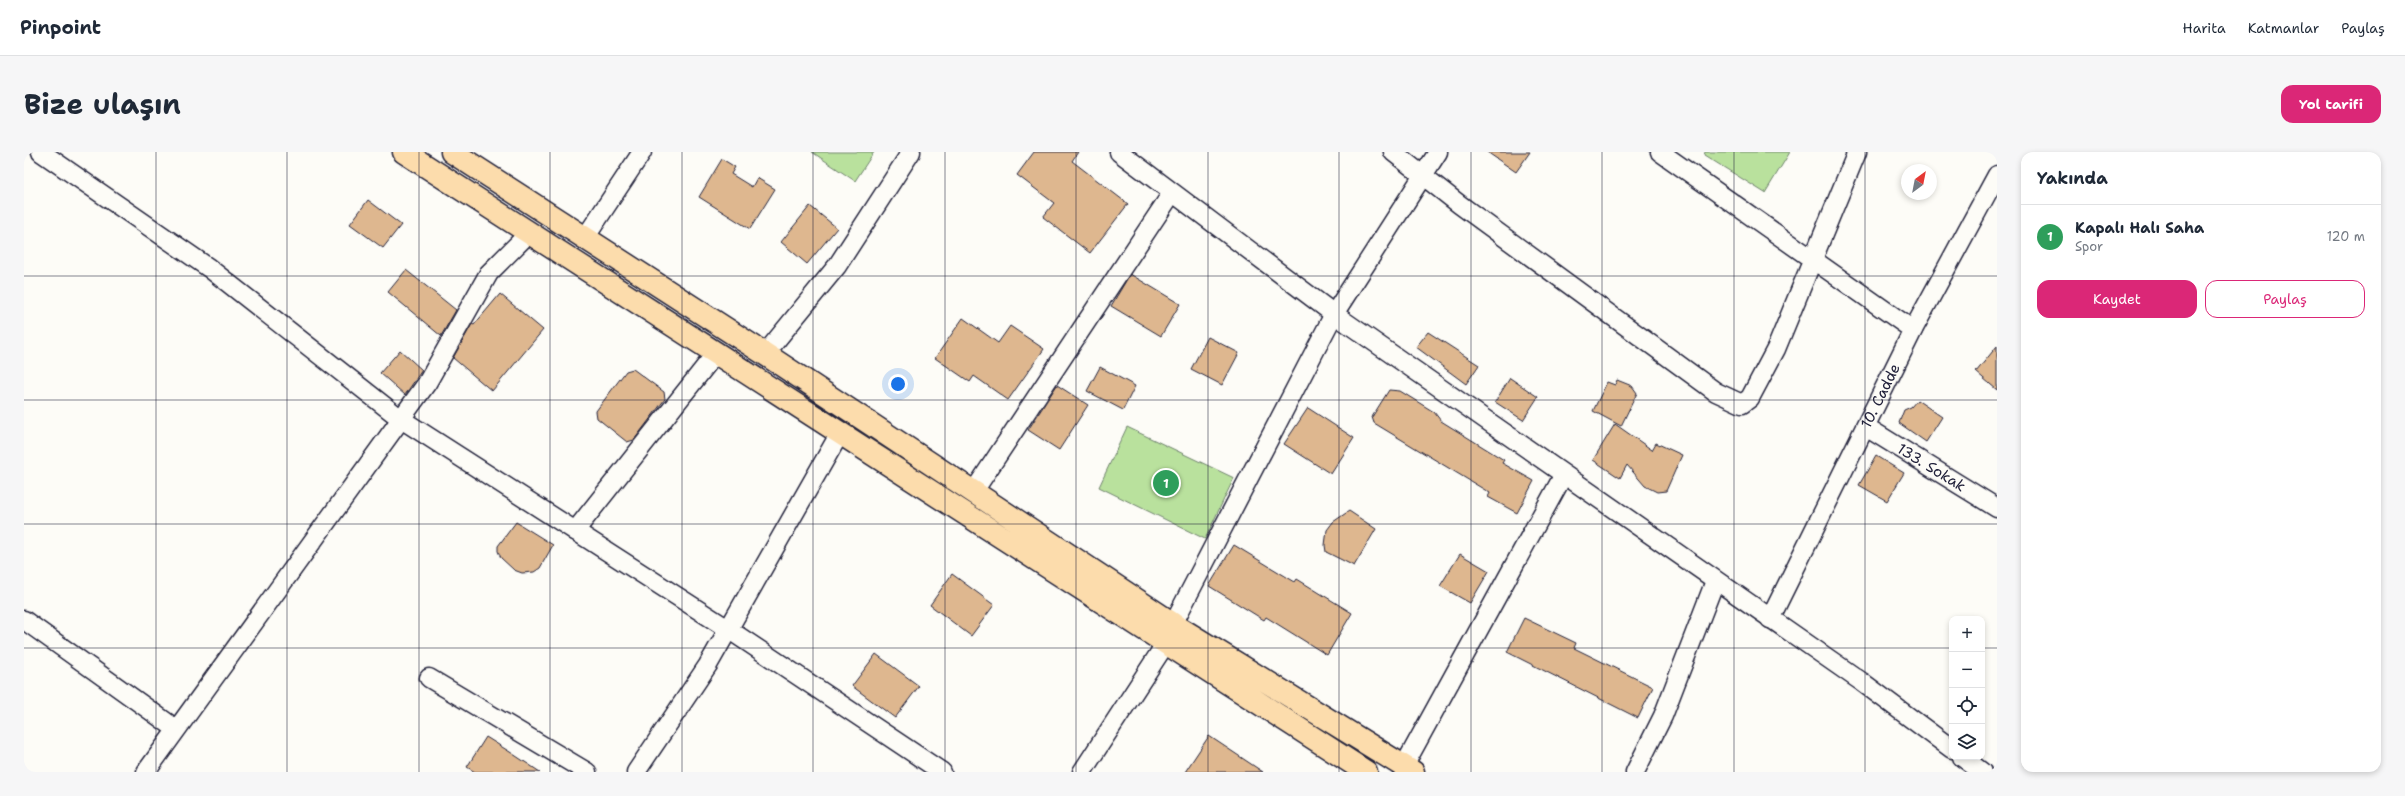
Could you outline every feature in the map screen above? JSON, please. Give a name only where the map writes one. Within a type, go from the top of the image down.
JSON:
[{"type":"highway","points":[[404,152],[840,433],[1169,634],[1408,769]]},
{"type":"highway","points":[[452,152],[974,491],[1169,634],[1366,772]]},
{"type":"street","points":[[41,152],[209,268],[401,419],[728,629],[942,772]]},
{"type":"street","points":[[585,238],[642,152]]},
{"type":"street","points":[[765,354],[837,266],[911,152]]},
{"type":"street","points":[[1119,152],[1334,314],[1564,476],[1862,682],[1949,747]]},
{"type":"street","points":[[1393,152],[1423,174],[1459,204],[1716,392],[1742,404],[1750,398],[1767,367],[1814,262],[1857,152]]},
{"type":"street","points":[[1082,772],[1169,634],[1334,314],[1438,152]]},
{"type":"street","points":[[1660,152],[1814,262],[1913,330]]},
{"type":"street","name":"10. Cadde","points":[[1770,619],[1913,330],[1997,175]]},
{"type":"street","points":[[974,491],[1172,193]]},
{"type":"street","points":[[146,772],[427,383],[489,273],[529,233]]},
{"type":"street","points":[[575,531],[716,353]]},
{"type":"street","name":"133. Sokak","points":[[1866,427],[1997,508]]},
{"type":"street","points":[[636,772],[708,664],[840,433]]},
{"type":"street","points":[[1408,769],[1564,476]]},
{"type":"street","points":[[1635,772],[1663,716],[1715,581]]},
{"type":"street","points":[[24,620],[176,729]]},
{"type":"street","points":[[429,678],[587,772]]},
{"type":"street","points":[[1966,760],[1982,772]]},
{"type":"green space","points":[[812,152],[874,152],[855,181]]},
{"type":"green space","points":[[1705,152],[1790,152],[1765,193],[1704,155]]},
{"type":"green space","points":[[1127,427],[1234,478],[1205,539],[1099,487]]},
{"type":"building","points":[[1034,152],[1078,152],[1072,161],[1128,204],[1090,253],[1043,217],[1054,203],[1017,175]]},
{"type":"building","points":[[1487,152],[1530,152],[1516,172]]},
{"type":"building","points":[[722,159],[735,167],[731,174],[752,187],[757,178],[775,189],[750,229],[699,197]]},
{"type":"building","points":[[368,200],[401,225],[383,248],[350,224]]},
{"type":"building","points":[[810,206],[837,228],[807,264],[781,242]]},
{"type":"building","points":[[406,270],[456,310],[441,336],[388,292]]},
{"type":"building","points":[[1130,274],[1180,304],[1161,336],[1111,306]]},
{"type":"building","points":[[500,294],[543,330],[492,391],[453,358],[472,324],[474,325]]},
{"type":"building","points":[[963,318],[998,343],[1010,326],[1044,349],[1008,400],[974,376],[970,382],[935,358]]},
{"type":"building","points":[[1428,332],[1479,365],[1466,384],[1416,347]]},
{"type":"building","points":[[1208,337],[1239,353],[1222,385],[1191,369]]},
{"type":"building","points":[[1997,346],[1997,390],[1976,372]]},
{"type":"building","points":[[400,350],[422,370],[405,395],[380,373]]},
{"type":"building","points":[[1100,367],[1135,386],[1123,410],[1087,391]]},
{"type":"building","points":[[633,369],[664,392],[665,399],[634,440],[627,442],[597,418],[596,411],[626,371]]},
{"type":"building","points":[[1510,378],[1538,397],[1523,420],[1495,402]]},
{"type":"building","points":[[1617,380],[1632,386],[1637,393],[1621,426],[1593,411],[1607,382],[1615,385]]},
{"type":"building","points":[[1057,385],[1088,405],[1059,450],[1028,430]]},
{"type":"building","points":[[1389,390],[1400,391],[1434,412],[1441,421],[1504,460],[1502,463],[1534,481],[1517,513],[1488,497],[1490,493],[1374,423],[1372,417]]},
{"type":"building","points":[[1917,400],[1942,417],[1926,442],[1899,423],[1904,410],[1911,407]]},
{"type":"building","points":[[1308,408],[1354,438],[1331,474],[1284,444]]},
{"type":"building","points":[[1615,424],[1652,450],[1656,443],[1682,455],[1666,491],[1657,492],[1645,486],[1627,465],[1620,478],[1593,460]]},
{"type":"building","points":[[1876,456],[1904,473],[1887,501],[1859,485]]},
{"type":"building","points":[[1349,511],[1376,529],[1354,566],[1326,552],[1325,545],[1327,530],[1333,522]]},
{"type":"building","points":[[516,522],[553,545],[540,568],[534,572],[522,573],[514,570],[501,558],[498,551],[498,546]]},
{"type":"building","points":[[1234,545],[1295,582],[1297,579],[1352,613],[1327,655],[1266,617],[1264,620],[1209,586]]},
{"type":"building","points":[[1460,554],[1489,571],[1470,603],[1440,586]]},
{"type":"building","points":[[952,574],[994,605],[971,636],[930,605]]},
{"type":"building","points":[[1524,618],[1576,643],[1574,648],[1653,687],[1638,718],[1507,652]]},
{"type":"building","points":[[876,654],[919,686],[895,718],[852,686]]},
{"type":"building","points":[[1209,736],[1263,772],[1185,772]]},
{"type":"building","points":[[486,737],[540,772],[475,772],[467,767]]},
{"type":"place","name":"Kapalı Halı Saha","points":[[1166,483]]}]
